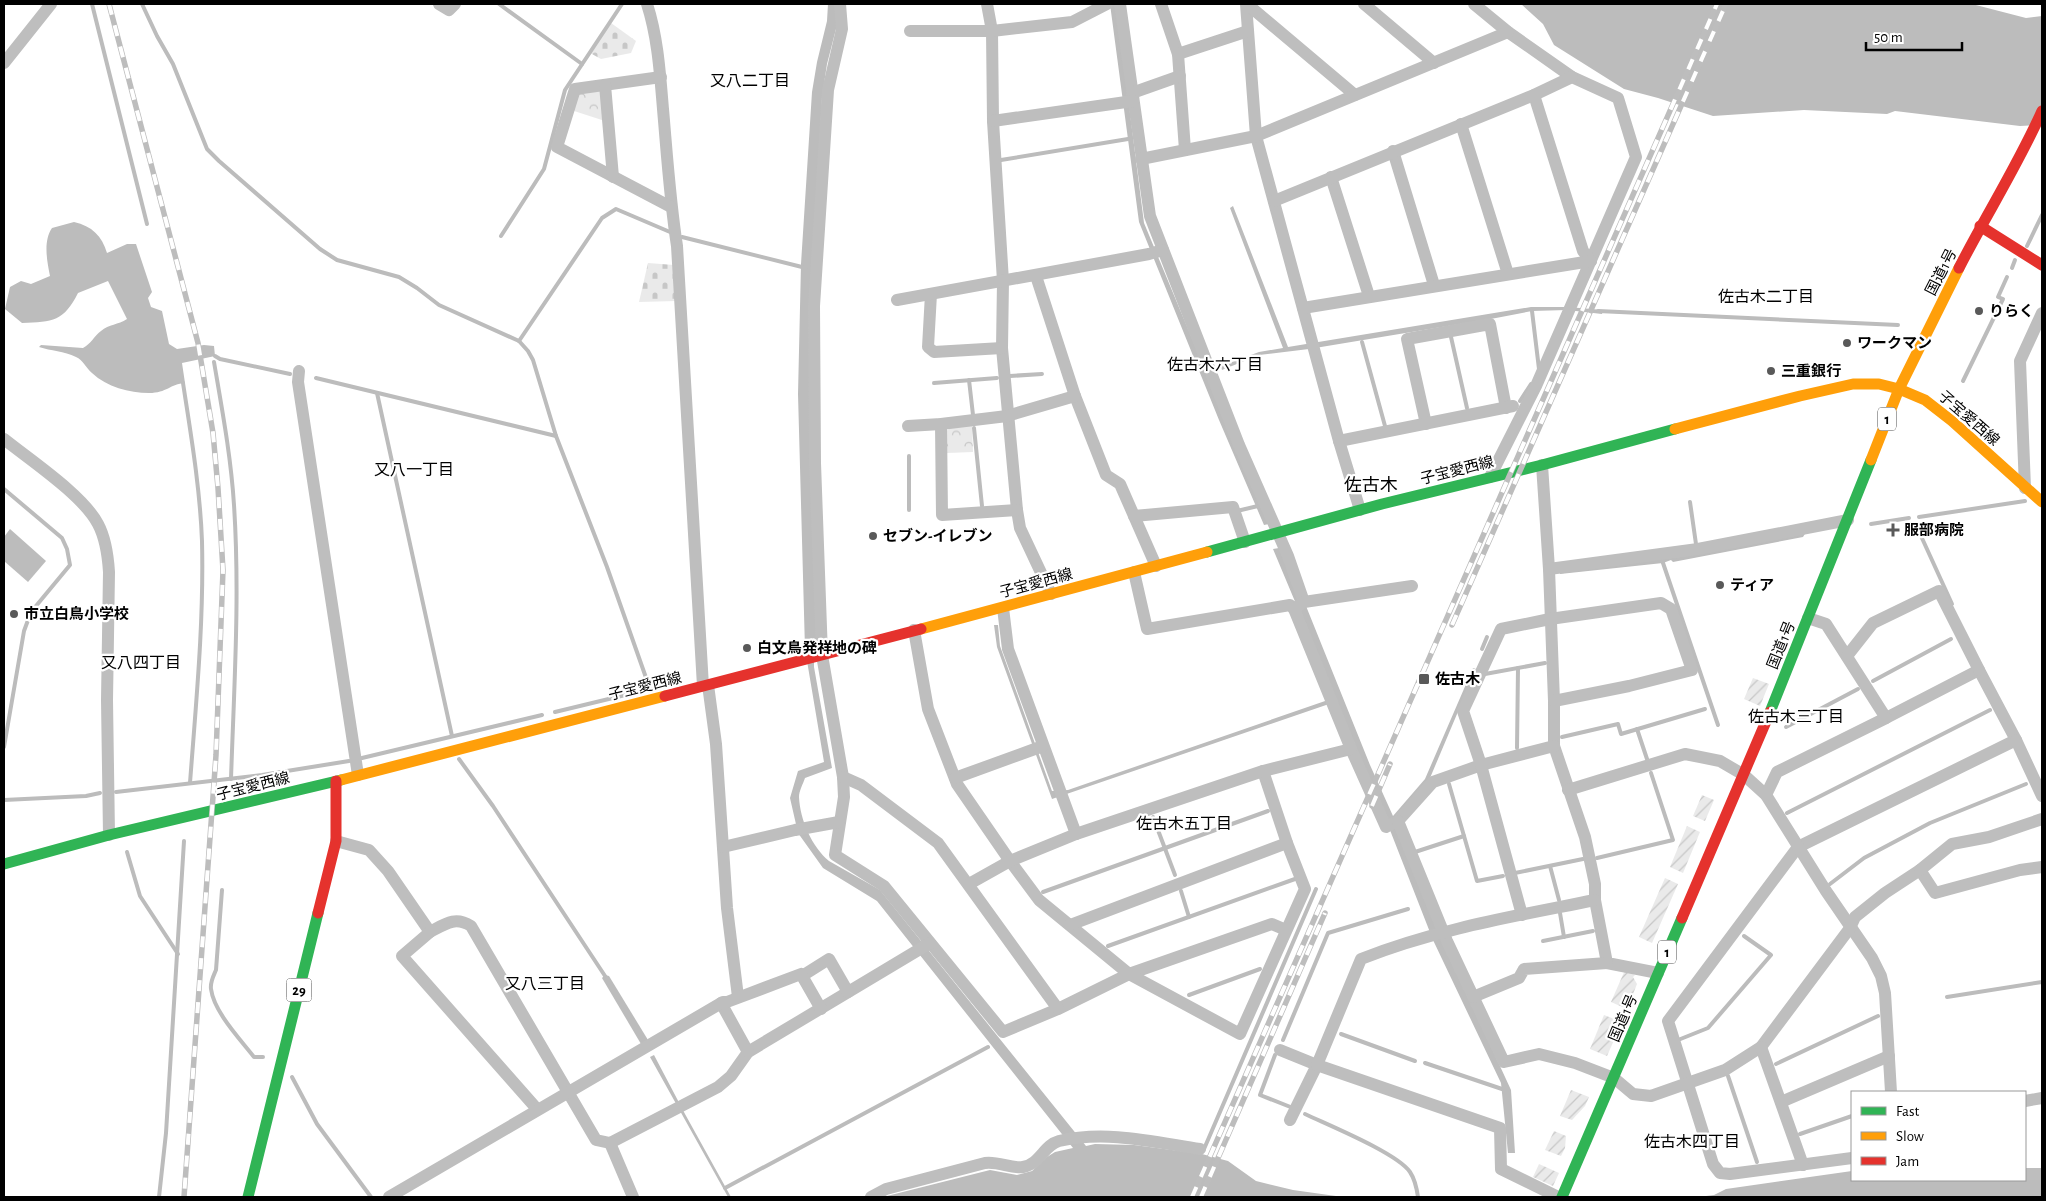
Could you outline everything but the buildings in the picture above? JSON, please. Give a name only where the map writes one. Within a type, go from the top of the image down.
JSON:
[{"type":"main road","name":"国道1号","points":[[1562,1197],[1744,775],[1899,389],[1980,226],[2028,144],[2042,111]]},
{"type":"main road","points":[[1980,226],[2042,264]]},
{"type":"main road","name":"子宝愛西線","points":[[4,864],[110,835],[358,776],[705,686],[1004,608],[1360,510],[1853,384],[1879,384],[1899,389],[1925,400],[1952,421],[2042,502]]},
{"type":"main road","name":"29","points":[[248,1197],[336,841],[336,781]]},
{"type":"street","points":[[4,63],[51,4]]},
{"type":"street","points":[[439,4],[449,10],[455,4]]},
{"type":"street","points":[[649,4],[655,30],[661,77],[671,207],[677,246],[705,686],[716,744],[727,908],[738,997]]},
{"type":"street","points":[[840,4],[842,29],[828,90],[814,306],[814,657],[843,777],[844,797],[835,855],[884,886],[928,944],[1003,1032],[1130,974],[1272,924],[1286,930]]},
{"type":"street","points":[[986,4],[992,31],[993,121],[1003,281],[1002,348],[1017,510],[1020,528],[1051,594]]},
{"type":"street","points":[[910,31],[992,31],[1072,22],[1107,4]]},
{"type":"street","points":[[1120,4],[1129,99],[1157,252],[1239,445],[1279,533],[1299,605],[1352,749],[1393,823],[1438,933],[1447,941],[1504,1062],[1539,1054],[1575,1062],[1614,1078],[1633,1094],[1651,1096],[1724,1070],[1761,1046],[1850,928],[1855,917],[1885,893],[1920,870],[1952,844],[1990,837],[2042,819]]},
{"type":"street","points":[[1161,4],[1178,54],[1185,150]]},
{"type":"street","points":[[1247,4],[1256,136],[1360,510]]},
{"type":"street","points":[[1247,4],[1355,95]]},
{"type":"street","points":[[1364,4],[1434,63]]},
{"type":"street","points":[[1474,4],[1508,32],[1572,77],[1618,98],[1636,157],[1527,404],[1490,478]]},
{"type":"street","points":[[1178,54],[1248,31]]},
{"type":"street","points":[[1141,159],[1256,136],[1508,32]]},
{"type":"street","points":[[993,121],[1129,99],[1180,76]]},
{"type":"street","points":[[661,77],[575,89],[558,147],[671,207]]},
{"type":"street","points":[[1274,201],[1534,95],[1572,77]]},
{"type":"street","points":[[605,85],[613,177]]},
{"type":"street","points":[[1534,95],[1583,251],[1591,261]]},
{"type":"street","points":[[1461,124],[1508,274]]},
{"type":"street","points":[[2028,144],[2042,148]]},
{"type":"street","points":[[1393,151],[1434,285]]},
{"type":"street","points":[[1332,177],[1369,296]]},
{"type":"street","points":[[897,300],[1036,276],[1157,252]]},
{"type":"street","points":[[1303,308],[1434,285],[1591,261]]},
{"type":"street","points":[[1036,276],[1075,396],[1106,475],[1120,484],[1156,566]]},
{"type":"street","points":[[931,294],[928,347],[934,352],[1002,348]]},
{"type":"street","points":[[2026,488],[2020,361],[2042,313]]},
{"type":"street","points":[[1426,424],[1407,339],[1490,324],[1506,408]]},
{"type":"street","points":[[299,371],[298,382],[358,776]]},
{"type":"street","points":[[908,426],[1008,416],[1075,396]]},
{"type":"street","points":[[1340,441],[1527,404]]},
{"type":"street","points":[[941,424],[942,515],[1017,510]]},
{"type":"street","points":[[4,439],[87,508],[98,524],[104,539],[108,555],[109,572],[107,700],[110,835]]},
{"type":"street","points":[[1542,465],[1549,569],[1554,746],[1585,837],[1608,963]]},
{"type":"street","points":[[1134,516],[1235,510],[1245,542]]},
{"type":"street","points":[[1549,569],[1698,549],[1848,520]]},
{"type":"street","points":[[1134,572],[1147,629],[1412,586]]},
{"type":"street","points":[[1848,656],[1873,623],[1939,591],[2016,740],[2042,796]]},
{"type":"street","points":[[1522,915],[1481,765],[1464,711],[1501,628],[1550,618],[1661,603],[1671,609],[1692,670],[1629,686],[1554,700]]},
{"type":"street","points":[[1004,608],[1008,648],[1037,748],[1061,794],[1076,834]]},
{"type":"street","points":[[1808,618],[1826,624],[1886,718]]},
{"type":"street","points":[[914,630],[928,709],[955,778],[1010,861],[1039,900],[1130,974],[1240,1034],[1305,889],[1287,843],[1263,771]]},
{"type":"street","points":[[1766,794],[1777,772],[1979,670]]},
{"type":"street","points":[[1851,1158],[1730,1174],[1720,1173],[1713,1164],[1668,1021],[1798,847],[2016,740]]},
{"type":"street","points":[[1393,823],[1433,782],[1481,765],[1554,746]]},
{"type":"street","points":[[955,778],[1037,748]]},
{"type":"street","points":[[969,884],[1010,861],[1076,834],[1263,771],[1352,749]]},
{"type":"street","points":[[1568,790],[1685,754],[1720,761],[1744,775],[1766,794],[1850,928],[1872,958],[1881,976],[1885,993],[1891,1091]]},
{"type":"street","points":[[843,777],[861,784],[938,843],[1058,1008]]},
{"type":"street","points":[[723,847],[839,822]]},
{"type":"street","points":[[336,841],[369,850],[388,871],[430,932]]},
{"type":"street","points":[[1070,925],[1287,843]]},
{"type":"street","points":[[1920,870],[1935,893],[2020,870],[2042,867]]},
{"type":"street","points":[[1290,1120],[1317,1065],[1361,959],[1389,947],[1438,933],[1595,900]]},
{"type":"street","points":[[537,1109],[402,956],[430,932],[451,921],[462,921],[471,926],[570,1092],[596,1140],[610,1143],[718,1087],[731,1076],[748,1052],[928,944]]},
{"type":"street","points":[[389,1197],[721,1003],[800,974],[802,976],[829,959],[848,992]]},
{"type":"street","points":[[1473,997],[1519,978],[1524,969],[1608,963],[1658,973]]},
{"type":"street","points":[[802,976],[821,1009]]},
{"type":"street","points":[[721,1003],[748,1052]]},
{"type":"street","points":[[1761,1046],[1803,1165]]},
{"type":"street","points":[[1280,1050],[1317,1065],[1500,1128],[1501,1169],[1558,1197]]},
{"type":"street","points":[[1781,1102],[1889,1056]]},
{"type":"street","points":[[2026,1101],[2042,1098]]},
{"type":"street","points":[[871,1197],[886,1189],[985,1163],[995,1162],[1022,1167],[1033,1163],[1049,1145],[1063,1140],[1082,1137],[1109,1136],[1200,1149]]},
{"type":"street","points":[[610,1143],[633,1197]]},
{"type":"street","points":[[2026,1174],[2042,1174]]},
{"type":"green space","points":[[611,23],[636,41],[631,53],[601,59],[590,53]]},
{"type":"green space","points":[[602,87],[605,121],[571,110],[577,91]]},
{"type":"green space","points":[[648,263],[674,265],[676,301],[639,302]]},
{"type":"green space","points":[[972,425],[973,452],[947,453],[946,431],[952,427]]},
{"type":"green space","points":[[1753,678],[1769,684],[1760,706],[1744,699]]},
{"type":"green space","points":[[1702,795],[1714,800],[1705,821],[1693,816]]},
{"type":"green space","points":[[1687,826],[1700,832],[1683,873],[1670,867]]},
{"type":"green space","points":[[1665,878],[1678,884],[1652,943],[1639,937]]},
{"type":"green space","points":[[1625,970],[1635,975],[1633,977],[1637,984],[1627,1009],[1611,1002]]},
{"type":"green space","points":[[1604,1015],[1622,1022],[1607,1056],[1590,1049]]},
{"type":"green space","points":[[1571,1090],[1589,1097],[1585,1106],[1572,1120],[1560,1116]]},
{"type":"green space","points":[[1554,1131],[1566,1136],[1565,1148],[1561,1156],[1545,1150]]},
{"type":"green space","points":[[1539,1164],[1559,1173],[1553,1186],[1533,1177]]},
{"type":"shaded area","points":[[828,4],[836,4],[836,29],[827,64],[822,97],[817,192],[817,643],[814,651],[814,667],[832,768],[805,778],[799,797],[804,824],[812,841],[829,861],[880,890],[1086,1146],[1095,1144],[1134,1145],[1202,1154],[1228,1161],[1256,1181],[1293,1190],[1343,1197],[883,1197],[990,1170],[1017,1175],[1032,1171],[1055,1152],[1073,1148],[877,901],[823,868],[798,833],[790,798],[798,771],[824,762],[805,649],[798,394],[801,264],[812,92],[827,21]]},
{"type":"shaded area","points":[[1110,4],[1116,4],[1144,223],[1269,524],[1264,525],[1219,420],[1139,222]]},
{"type":"shaded area","points":[[1521,4],[1972,4],[2026,18],[2042,16],[2042,125],[2020,126],[1895,111],[1887,114],[1804,110],[1713,116],[1624,89],[1554,45],[1543,24]]},
{"type":"shaded area","points":[[1233,206],[1288,347],[1531,307],[1568,307],[1603,310],[1602,314],[1567,310],[1532,311],[1309,349],[1259,355],[1222,370],[1221,366],[1259,352],[1283,348],[1230,208]]},
{"type":"shaded area","points":[[74,222],[91,229],[99,237],[107,253],[127,244],[136,244],[152,292],[148,298],[151,307],[162,311],[169,344],[177,349],[204,345],[214,346],[215,356],[182,363],[185,383],[155,393],[126,390],[104,382],[76,357],[67,353],[39,347],[41,345],[83,348],[104,329],[127,319],[108,281],[78,293],[62,315],[50,320],[22,323],[5,309],[10,287],[21,281],[31,284],[50,276],[46,251],[49,233],[52,228]]},
{"type":"shaded area","points":[[10,529],[46,561],[28,582],[4,561],[4,537]]},
{"type":"shaded area","points":[[1806,532],[1803,537],[1673,562],[1671,560],[1663,563],[1560,574],[1560,572]]},
{"type":"shaded area","points":[[1279,548],[1306,606],[1370,765],[1393,816],[1425,779],[1473,668],[1476,669],[1430,778],[1394,820],[1441,938],[1511,1090],[1515,1153],[1508,1153],[1501,1083],[1433,940],[1379,802],[1273,549]]},
{"type":"shaded area","points":[[994,625],[998,625],[1000,646],[1052,791],[1068,790],[1328,700],[1329,704],[1052,799],[997,647]]},
{"type":"shaded area","points":[[605,975],[609,976],[648,1040],[641,1044],[602,978]]},
{"type":"shaded area","points":[[654,1055],[731,1197],[728,1197],[650,1057]]},
{"type":"shaded area","points":[[1851,1171],[1851,1181],[2026,1181],[2026,1178],[2042,1178],[2042,1197],[1698,1197],[1714,1195],[1726,1189]]},
{"type":"waterway","points":[[92,4],[147,224]]},
{"type":"waterway","points":[[142,4],[173,64],[207,149],[219,161],[320,249],[337,260],[399,277],[439,305],[519,341],[528,351],[533,360],[556,436],[607,567],[650,689],[555,712]]},
{"type":"waterway","points":[[499,4],[582,64]]},
{"type":"waterway","points":[[501,236],[544,169],[565,90],[622,4]]},
{"type":"waterway","points":[[1001,160],[1128,139]]},
{"type":"waterway","points":[[519,341],[602,218],[616,209],[670,232]]},
{"type":"waterway","points":[[2027,246],[2042,215]]},
{"type":"waterway","points":[[682,237],[806,268]]},
{"type":"waterway","points":[[2012,268],[2015,260]]},
{"type":"waterway","points":[[1963,381],[2003,299],[1998,297],[2007,277]]},
{"type":"waterway","points":[[1532,311],[1539,369]]},
{"type":"waterway","points":[[1598,311],[1898,325]]},
{"type":"waterway","points":[[1451,337],[1467,408]]},
{"type":"waterway","points":[[1362,342],[1385,426]]},
{"type":"waterway","points":[[215,356],[220,359],[290,374]]},
{"type":"waterway","points":[[214,362],[231,469],[236,539],[236,642],[231,779]]},
{"type":"waterway","points":[[1010,376],[1042,374]]},
{"type":"waterway","points":[[316,378],[556,436]]},
{"type":"waterway","points":[[934,383],[997,378]]},
{"type":"waterway","points":[[969,380],[973,415]]},
{"type":"waterway","points":[[183,383],[197,481],[202,541],[201,632],[190,783]]},
{"type":"waterway","points":[[1520,401],[1531,384]]},
{"type":"waterway","points":[[377,393],[452,736]]},
{"type":"waterway","points":[[974,428],[982,506]]},
{"type":"waterway","points":[[909,456],[909,510]]},
{"type":"waterway","points":[[4,489],[62,538],[67,549],[70,565],[31,612],[24,631],[4,747]]},
{"type":"waterway","points":[[1919,517],[2025,501]]},
{"type":"waterway","points":[[1690,502],[1696,544]]},
{"type":"waterway","points":[[1237,511],[1258,506]]},
{"type":"waterway","points":[[1871,524],[1909,518]]},
{"type":"waterway","points":[[1916,525],[1952,604]]},
{"type":"waterway","points":[[1662,560],[1718,725]]},
{"type":"waterway","points":[[1482,649],[1487,637]]},
{"type":"waterway","points":[[1873,681],[1951,639]]},
{"type":"waterway","points":[[1485,674],[1545,663]]},
{"type":"waterway","points":[[1517,748],[1518,668]]},
{"type":"waterway","points":[[1786,727],[1858,689]]},
{"type":"waterway","points":[[1562,737],[1618,724],[1621,734],[1705,709]]},
{"type":"waterway","points":[[1787,813],[1990,710]]},
{"type":"waterway","points":[[362,758],[542,715]]},
{"type":"waterway","points":[[1637,729],[1647,759]]},
{"type":"waterway","points":[[459,759],[493,806],[607,979]]},
{"type":"waterway","points":[[116,792],[262,775],[349,761]]},
{"type":"waterway","points":[[1597,858],[1673,840],[1651,773]]},
{"type":"waterway","points":[[1449,784],[1477,881],[1503,876]]},
{"type":"waterway","points":[[1830,884],[1864,858],[1930,823],[2026,784]]},
{"type":"waterway","points":[[4,800],[86,796],[100,793]]},
{"type":"waterway","points":[[1043,892],[1268,811]]},
{"type":"waterway","points":[[1153,817],[1175,875]]},
{"type":"waterway","points":[[1415,852],[1464,836]]},
{"type":"waterway","points":[[159,1197],[166,1133],[184,841]]},
{"type":"waterway","points":[[127,852],[140,896],[178,954]]},
{"type":"waterway","points":[[1515,873],[1583,859]]},
{"type":"waterway","points":[[1550,866],[1559,900]]},
{"type":"waterway","points":[[1108,946],[1295,879]]},
{"type":"waterway","points":[[1204,1149],[1316,889]]},
{"type":"waterway","points":[[222,890],[216,970],[211,984],[213,998],[228,1025],[254,1057],[263,1057]]},
{"type":"waterway","points":[[1181,891],[1189,917]]},
{"type":"waterway","points":[[1283,1040],[1328,933],[1408,909]]},
{"type":"waterway","points":[[1560,913],[1564,937]]},
{"type":"waterway","points":[[1543,941],[1593,931]]},
{"type":"waterway","points":[[1678,1040],[1708,1028],[1771,955],[1744,936]]},
{"type":"waterway","points":[[1189,995],[1260,969]]},
{"type":"waterway","points":[[1947,997],[2042,982]]},
{"type":"waterway","points":[[1776,1064],[1878,1016]]},
{"type":"waterway","points":[[1341,1034],[1415,1061]]},
{"type":"waterway","points":[[725,1188],[988,1047]]},
{"type":"waterway","points":[[1275,1055],[1260,1095],[1293,1108]]},
{"type":"waterway","points":[[1425,1063],[1502,1089]]},
{"type":"waterway","points":[[1728,1076],[1757,1162]]},
{"type":"waterway","points":[[292,1077],[317,1124],[371,1197]]},
{"type":"waterway","points":[[1305,1114],[1391,1156],[1410,1172],[1418,1197]]},
{"type":"waterway","points":[[1800,1134],[1851,1116]]},
{"type":"railway","points":[[109,4],[198,343],[213,433],[218,488],[223,570],[216,755],[184,1197]]},
{"type":"railway","points":[[1192,1197],[1717,4]]},
{"type":"railway","points":[[1452,625],[1726,4]]},
{"type":"railway","points":[[1372,806],[1390,764]]},
{"type":"railway","points":[[1201,1197],[1325,913]]},
{"type":"traffic: fast","points":[[1207,552],[1382,504],[1542,465],[1675,429]]},
{"type":"traffic: fast","points":[[1770,712],[1871,460]]},
{"type":"traffic: fast","points":[[4,864],[109,835],[341,780]]},
{"type":"traffic: fast","points":[[248,1197],[318,913]]},
{"type":"traffic: fast","points":[[1562,1197],[1682,918]]},
{"type":"traffic: slow","points":[[1871,460],[1899,389],[1959,268]]},
{"type":"traffic: slow","points":[[1675,429],[1853,384],[1879,384],[1899,389],[1925,400],[1952,421],[2042,502]]},
{"type":"traffic: slow","points":[[921,629],[1207,552]]},
{"type":"traffic: slow","points":[[341,780],[665,696]]},
{"type":"traffic: jam","points":[[1959,268],[2023,151],[2042,111]]},
{"type":"traffic: jam","points":[[1980,226],[2042,265]]},
{"type":"traffic: jam","points":[[665,696],[921,629]]},
{"type":"traffic: jam","points":[[1682,918],[1770,712]]},
{"type":"traffic: jam","points":[[318,913],[336,841],[336,781]]},
{"type":"place","name":"りらく","points":[[1979,311]]},
{"type":"place","name":"ワークマン","points":[[1847,343]]},
{"type":"place","name":"三重銀行","points":[[1771,371]]},
{"type":"place","name":"服部病院","points":[[1893,530]]},
{"type":"place","name":"セブン-イレブン","points":[[873,536]]},
{"type":"place","name":"ティア","points":[[1720,585]]},
{"type":"place","name":"市立白鳥小学校","points":[[14,614]]},
{"type":"place","name":"白文鳥発祥地の碑","points":[[747,648]]},
{"type":"place","name":"佐古木","points":[[1424,679]]},
{"type":"district","name":"又八二丁目","points":[[750,80]]},
{"type":"district","name":"佐古木二丁目","points":[[1766,296]]},
{"type":"district","name":"佐古木六丁目","points":[[1215,364]]},
{"type":"district","name":"又八一丁目","points":[[414,469]]},
{"type":"district","name":"佐古木","points":[[1371,485]]},
{"type":"district","name":"又八四丁目","points":[[141,662]]},
{"type":"district","name":"佐古木三丁目","points":[[1796,716]]},
{"type":"district","name":"佐古木五丁目","points":[[1184,823]]},
{"type":"district","name":"又八三丁目","points":[[545,983]]},
{"type":"district","name":"佐古木四丁目","points":[[1692,1141]]}]
